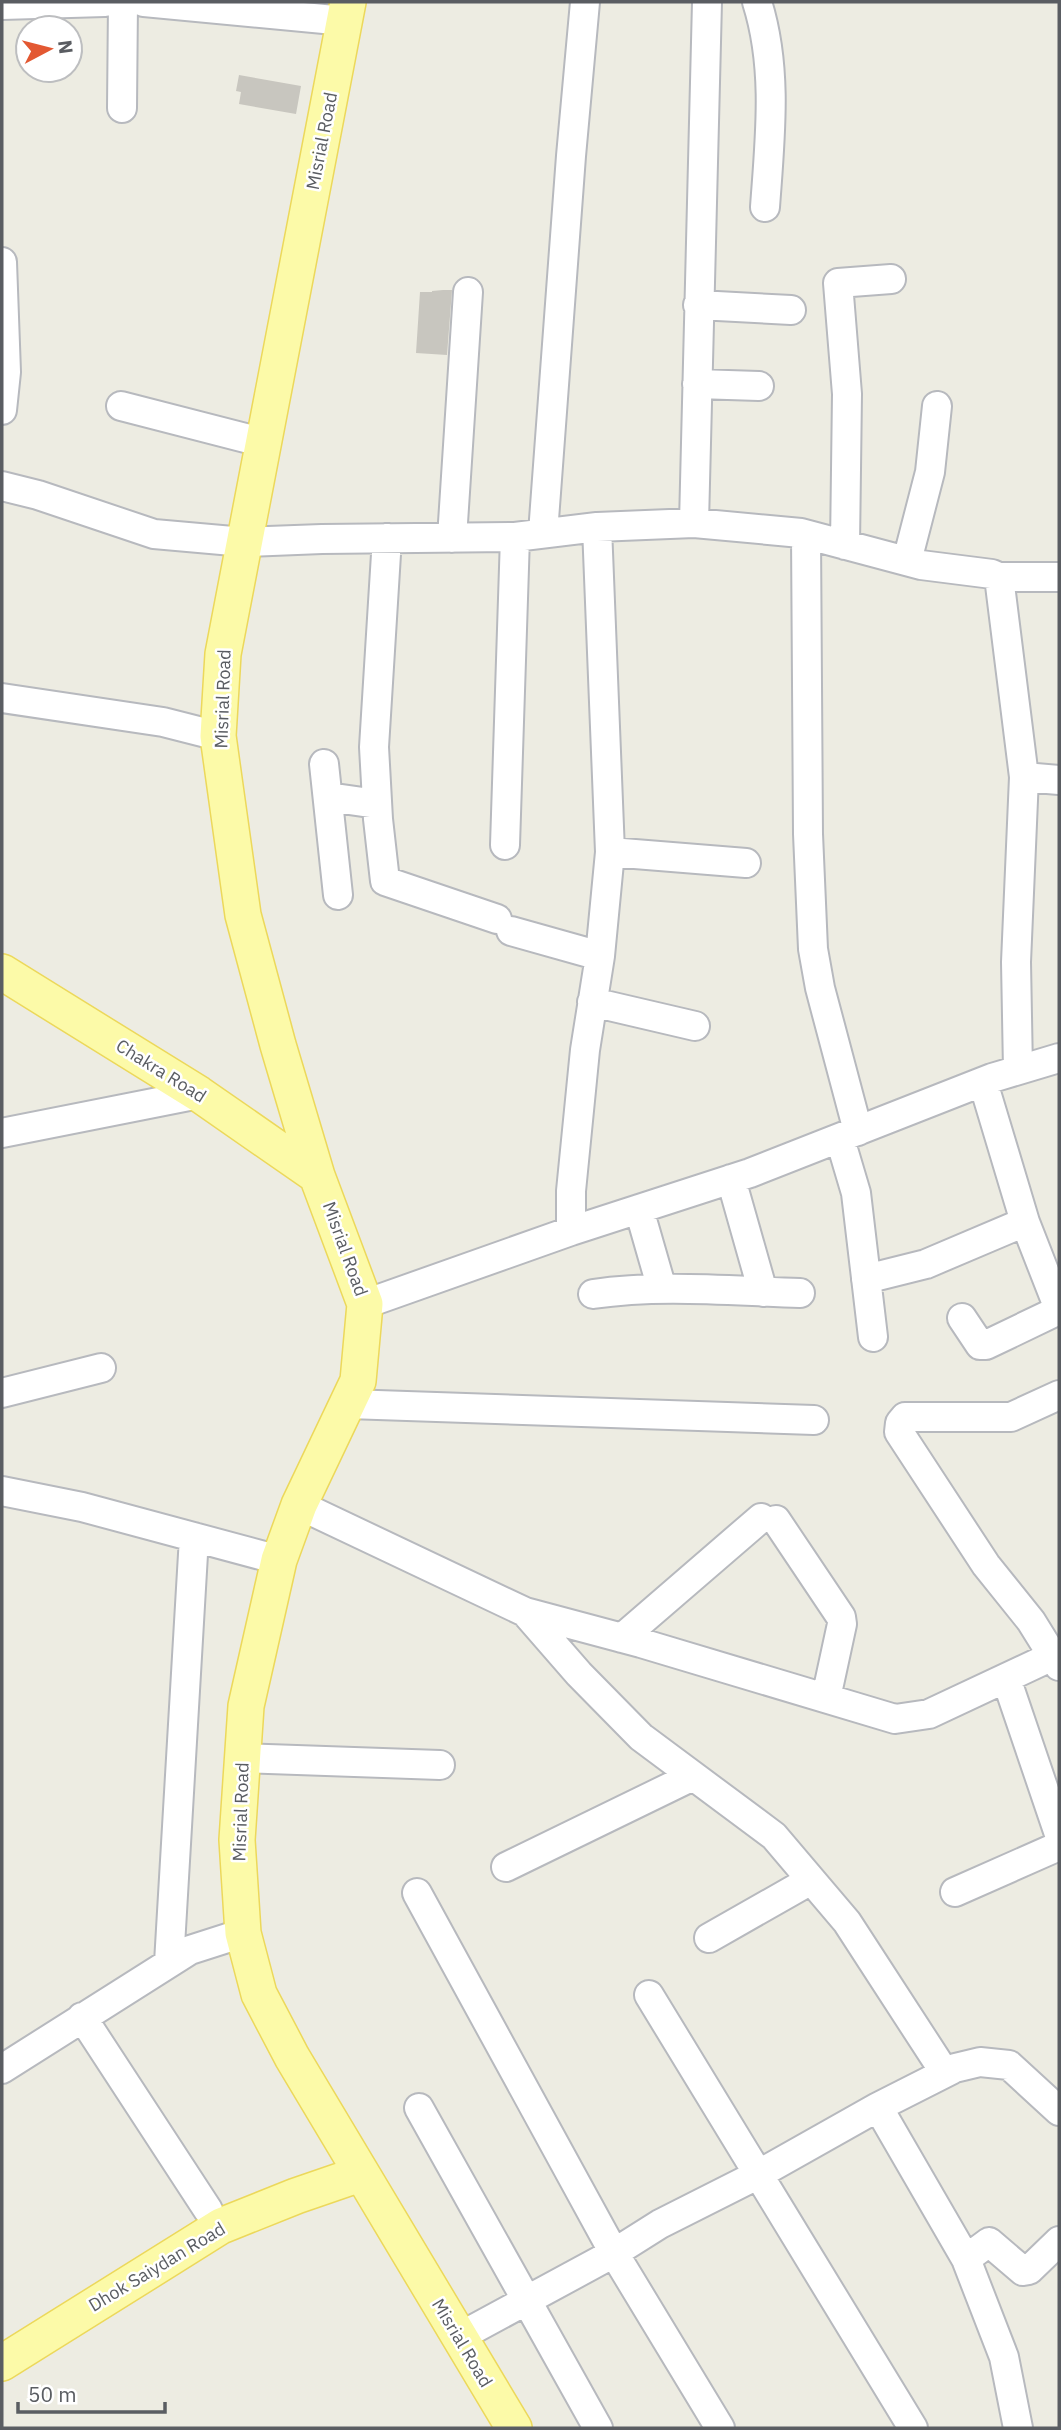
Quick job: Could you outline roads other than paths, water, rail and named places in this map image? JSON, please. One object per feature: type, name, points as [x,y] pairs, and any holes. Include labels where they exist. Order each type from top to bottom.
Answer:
[{"type":"main road","name":"Misrial Road","points":[[347,11],[223,654],[218,736],[243,915],[317,1176],[365,1304],[358,1381],[299,1505],[279,1560],[246,1706],[237,1840],[243,1933],[259,1994],[292,2057],[514,2428]]},
{"type":"main road","name":"Chakra Road","points":[[2,972],[199,1094],[317,1176]]},
{"type":"main road","name":"Dhok Saiydan Road","points":[[2,2363],[221,2226],[360,2174]]},
{"type":"street","points":[[2,5],[105,2]]},
{"type":"street","points":[[122,108],[123,2]]},
{"type":"street","points":[[144,2],[347,11]]},
{"type":"street","points":[[543,533],[585,2]]},
{"type":"street","points":[[694,523],[707,2]]},
{"type":"street","points":[[757,2],[766,31],[769,54],[771,123],[765,206]]},
{"type":"street","points":[[2,262],[6,372],[2,410]]},
{"type":"street","points":[[845,545],[847,394],[838,284],[891,279]]},
{"type":"street","points":[[452,538],[468,292]]},
{"type":"street","points":[[698,305],[791,310]]},
{"type":"street","points":[[697,384],[759,386]]},
{"type":"street","points":[[121,406],[265,443]]},
{"type":"street","points":[[907,561],[930,472],[937,406]]},
{"type":"street","points":[[2,486],[38,495],[154,534],[244,542],[515,537],[597,527],[694,523],[806,535],[907,561],[999,577],[1059,577]]},
{"type":"street","points":[[571,1231],[571,1191],[610,852],[597,527]]},
{"type":"street","points":[[806,535],[808,834],[813,949],[849,1135],[873,1337]]},
{"type":"street","points":[[505,845],[515,537]]},
{"type":"street","points":[[387,538],[374,747],[385,881],[504,925],[600,956]]},
{"type":"street","points":[[999,577],[1024,777],[1016,962],[1018,1070]]},
{"type":"street","points":[[2,698],[163,722],[218,736]]},
{"type":"street","points":[[324,764],[338,895]]},
{"type":"street","points":[[1024,777],[1059,780]]},
{"type":"street","points":[[328,797],[377,804]]},
{"type":"street","points":[[610,852],[746,863]]},
{"type":"street","points":[[592,1002],[695,1026]]},
{"type":"street","points":[[365,1304],[571,1231],[731,1179],[983,1082],[1059,1058]]},
{"type":"street","points":[[962,1318],[980,1345],[986,1345],[1059,1309],[1025,1222],[983,1082]]},
{"type":"street","points":[[2,1133],[199,1094]]},
{"type":"street","points":[[731,1179],[763,1292]]},
{"type":"street","points":[[639,1209],[662,1289]]},
{"type":"street","points":[[866,1279],[926,1264],[1025,1222]]},
{"type":"street","points":[[593,1294],[626,1289],[800,1293]]},
{"type":"street","points":[[2,1393],[101,1368]]},
{"type":"street","points":[[299,1505],[524,1612],[895,1718],[904,1718],[929,1714],[1006,1678],[1057,1658],[986,1565],[899,1432],[900,1423],[905,1417],[1011,1417],[1059,1395]]},
{"type":"street","points":[[348,1404],[814,1420]]},
{"type":"street","points":[[2,1490],[82,1507],[279,1560]]},
{"type":"street","points":[[622,1638],[769,1519],[837,1607],[841,1617],[842,1624],[826,1698]]},
{"type":"street","points":[[169,1963],[194,1537]]},
{"type":"street","points":[[524,1612],[579,1674],[641,1737],[774,1836],[847,1922],[945,2073]]},
{"type":"street","points":[[1006,1678],[1059,1834]]},
{"type":"street","points":[[243,1758],[440,1765]]},
{"type":"street","points":[[506,1867],[693,1776]]},
{"type":"street","points":[[955,1892],[1059,1846]]},
{"type":"street","points":[[709,1938],[811,1880]]},
{"type":"street","points":[[417,1894],[614,2253],[720,2428]]},
{"type":"street","points":[[2,2069],[190,1950],[243,1933]]},
{"type":"street","points":[[649,1995],[913,2428]]},
{"type":"street","points":[[82,2017],[208,2210]]},
{"type":"street","points":[[459,2337],[614,2253],[660,2224],[759,2174],[878,2106],[945,2073],[980,2062],[1009,2065],[1059,2112]]},
{"type":"street","points":[[878,2106],[966,2259],[1004,2357],[1018,2428]]},
{"type":"street","points":[[419,2108],[598,2428]]},
{"type":"street","points":[[966,2259],[989,2242],[1023,2271],[1029,2270],[1059,2241]]}]
